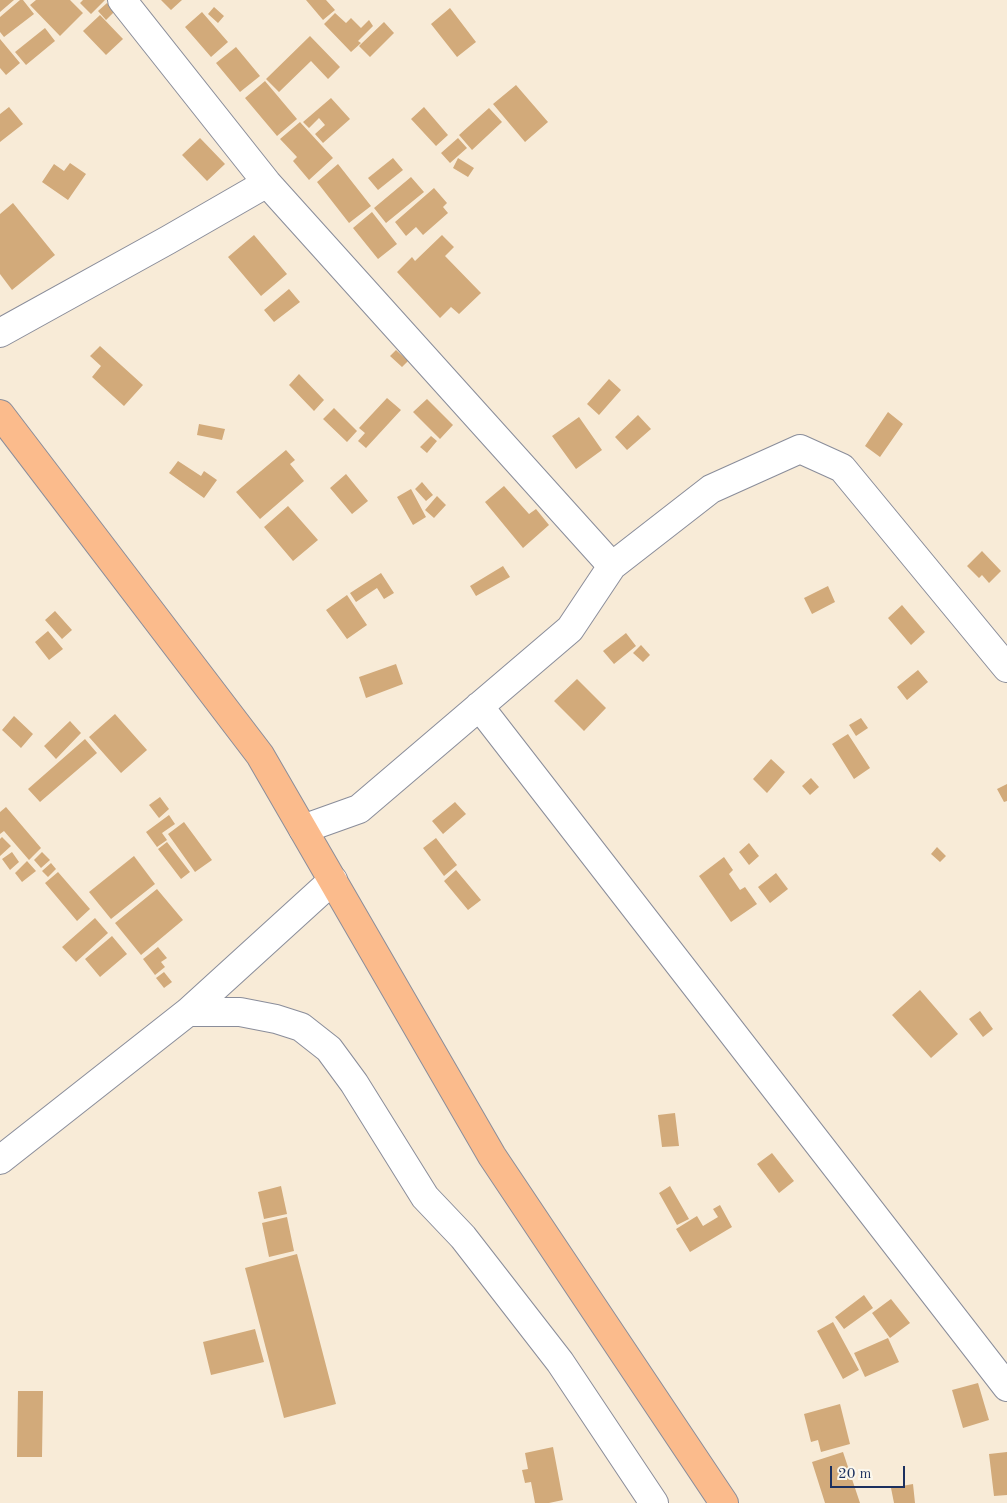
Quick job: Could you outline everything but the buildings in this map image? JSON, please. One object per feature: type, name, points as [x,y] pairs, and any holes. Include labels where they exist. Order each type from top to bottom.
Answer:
[{"type":"highway","points":[[0,414],[260,755],[492,1156],[724,1503]]},
{"type":"street","points":[[122,0],[267,183],[612,566]]},
{"type":"street","points":[[0,333],[267,183]]},
{"type":"street","points":[[303,829],[359,808],[570,629],[612,566],[711,489],[800,448],[842,468],[1007,668]]},
{"type":"street","points":[[479,706],[1007,1387]]},
{"type":"street","points":[[0,1160],[188,1012],[333,880]]},
{"type":"street","points":[[188,1012],[240,1012],[276,1018],[301,1027],[329,1049],[354,1083],[425,1197],[463,1237],[560,1362],[654,1503]]}]
